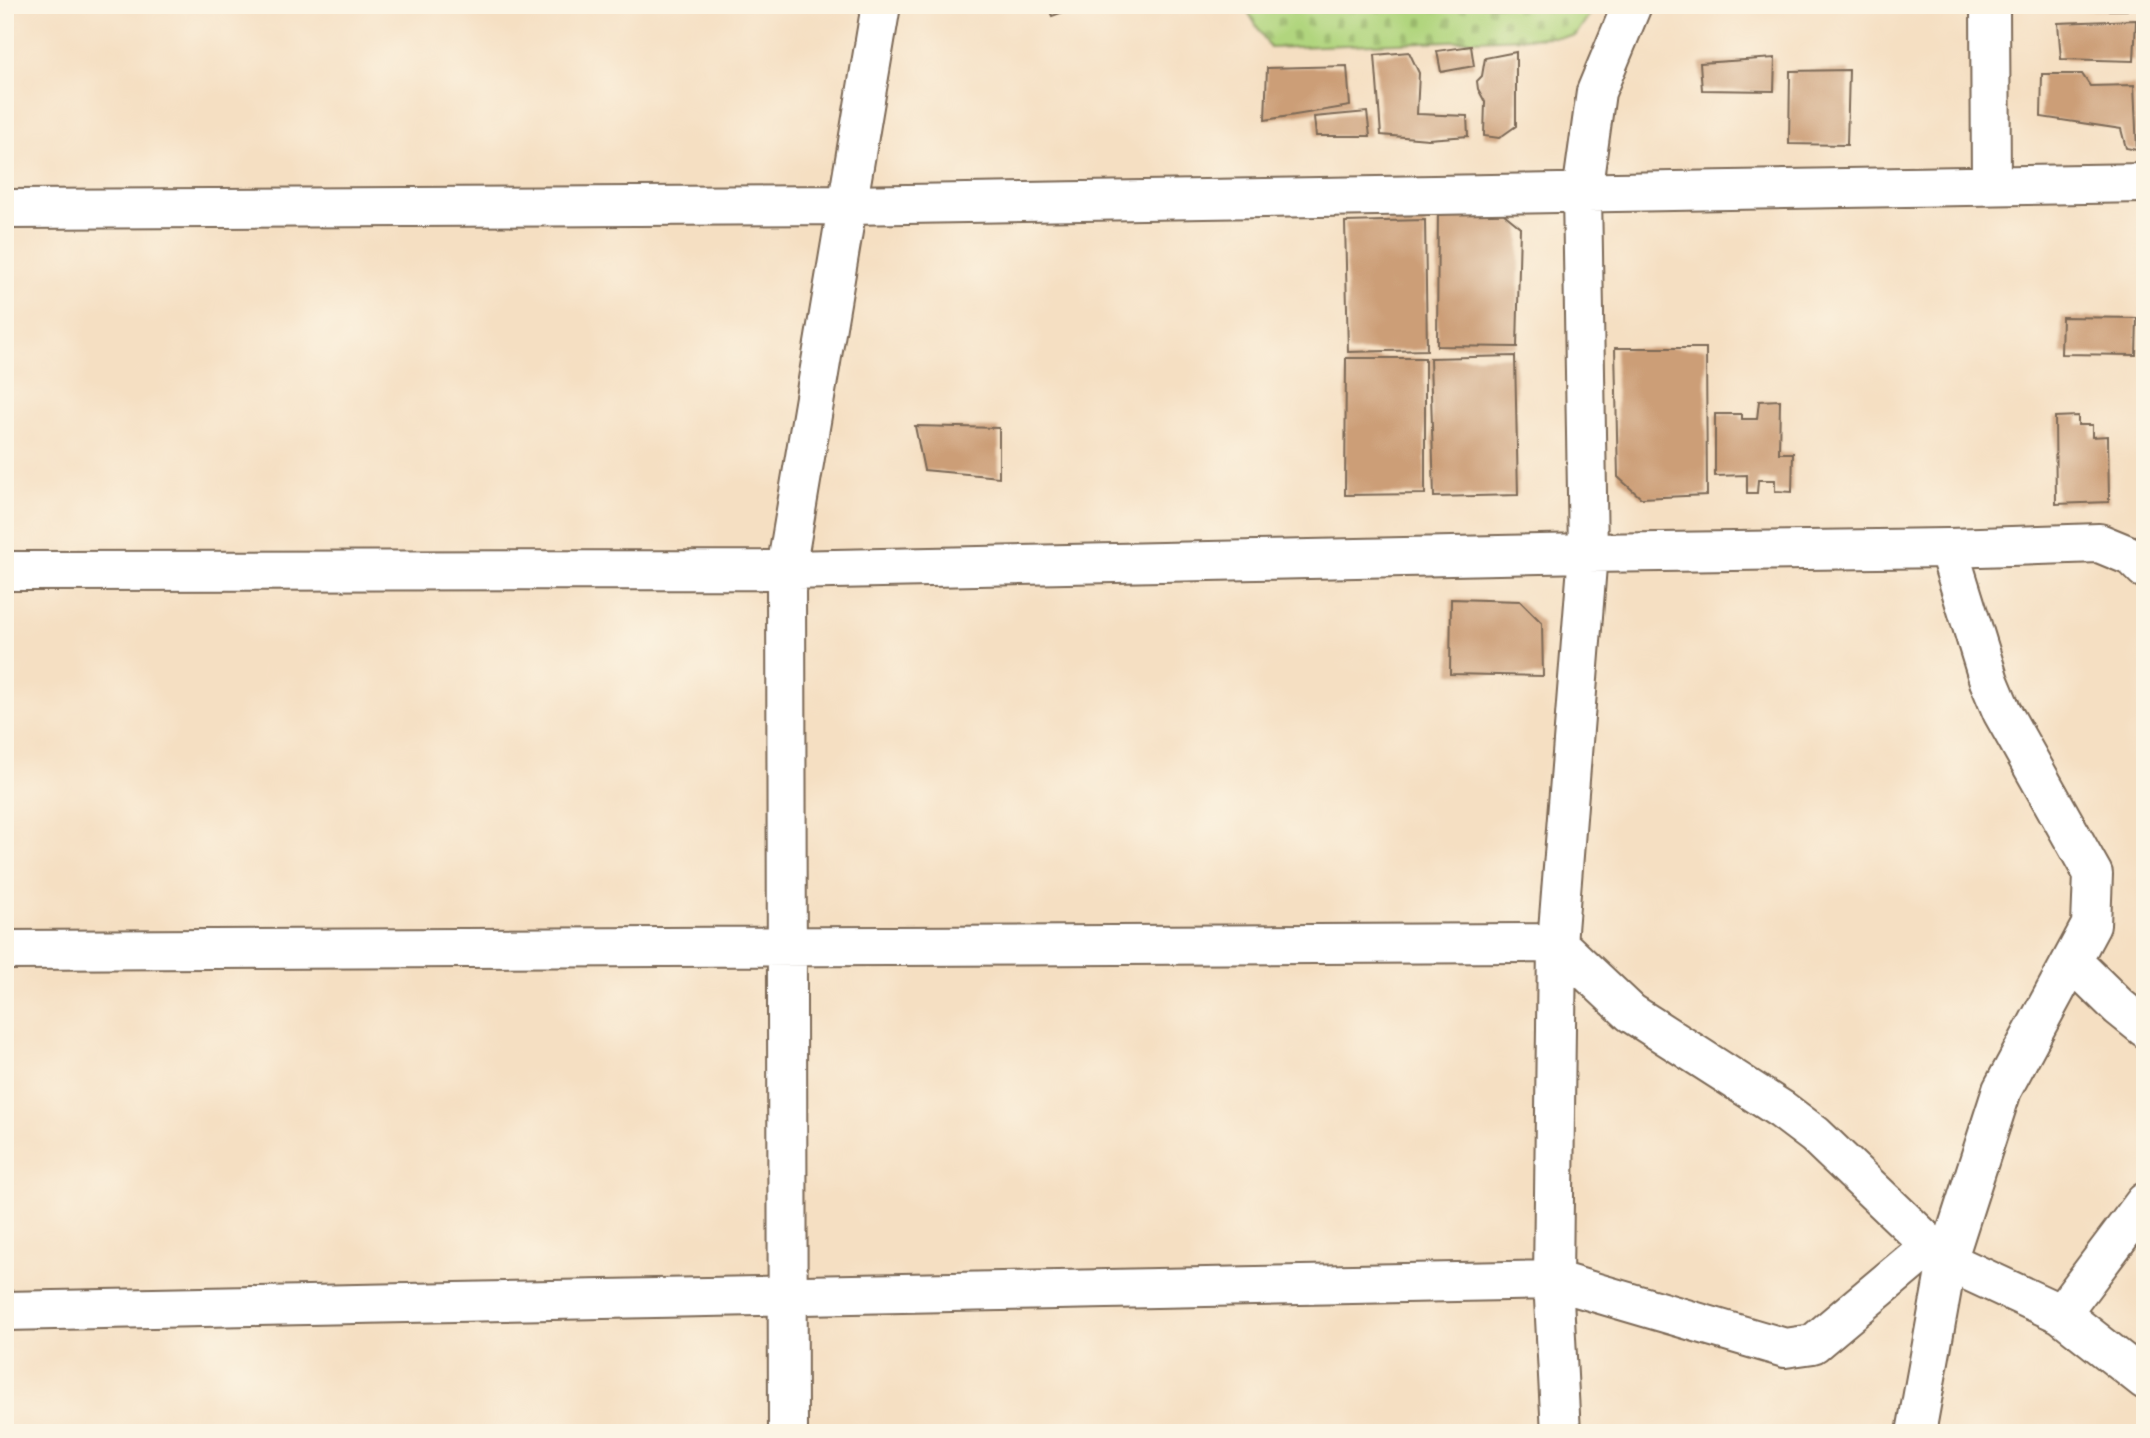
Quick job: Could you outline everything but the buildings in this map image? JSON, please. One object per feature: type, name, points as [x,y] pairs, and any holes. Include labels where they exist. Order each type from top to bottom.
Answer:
[{"type":"street","points":[[788,1433],[786,570],[881,5]]},
{"type":"street","points":[[1561,1433],[1553,1280],[1557,943],[1588,553],[1582,192],[1596,92],[1632,5]]},
{"type":"street","points":[[1990,5],[1991,185]]},
{"type":"street","points":[[5,209],[848,205],[2145,183]]},
{"type":"street","points":[[5,571],[786,570],[2099,543],[2133,557],[2145,569]]},
{"type":"street","points":[[1916,1433],[1939,1253],[2002,1090],[2091,925],[2093,874],[2002,712],[1989,681],[1948,548]]},
{"type":"street","points":[[5,950],[1557,943],[1631,1013],[1782,1110],[1815,1135],[1939,1253],[2061,1314],[2145,1380]]},
{"type":"street","points":[[2073,961],[2136,1007]]},
{"type":"street","points":[[2061,1314],[2145,1202]]},
{"type":"street","points":[[5,1311],[1553,1280],[1785,1348],[1812,1344],[1939,1253]]},
{"type":"green space","points":[[1244,5],[1596,5],[1575,36],[1270,48]]}]
